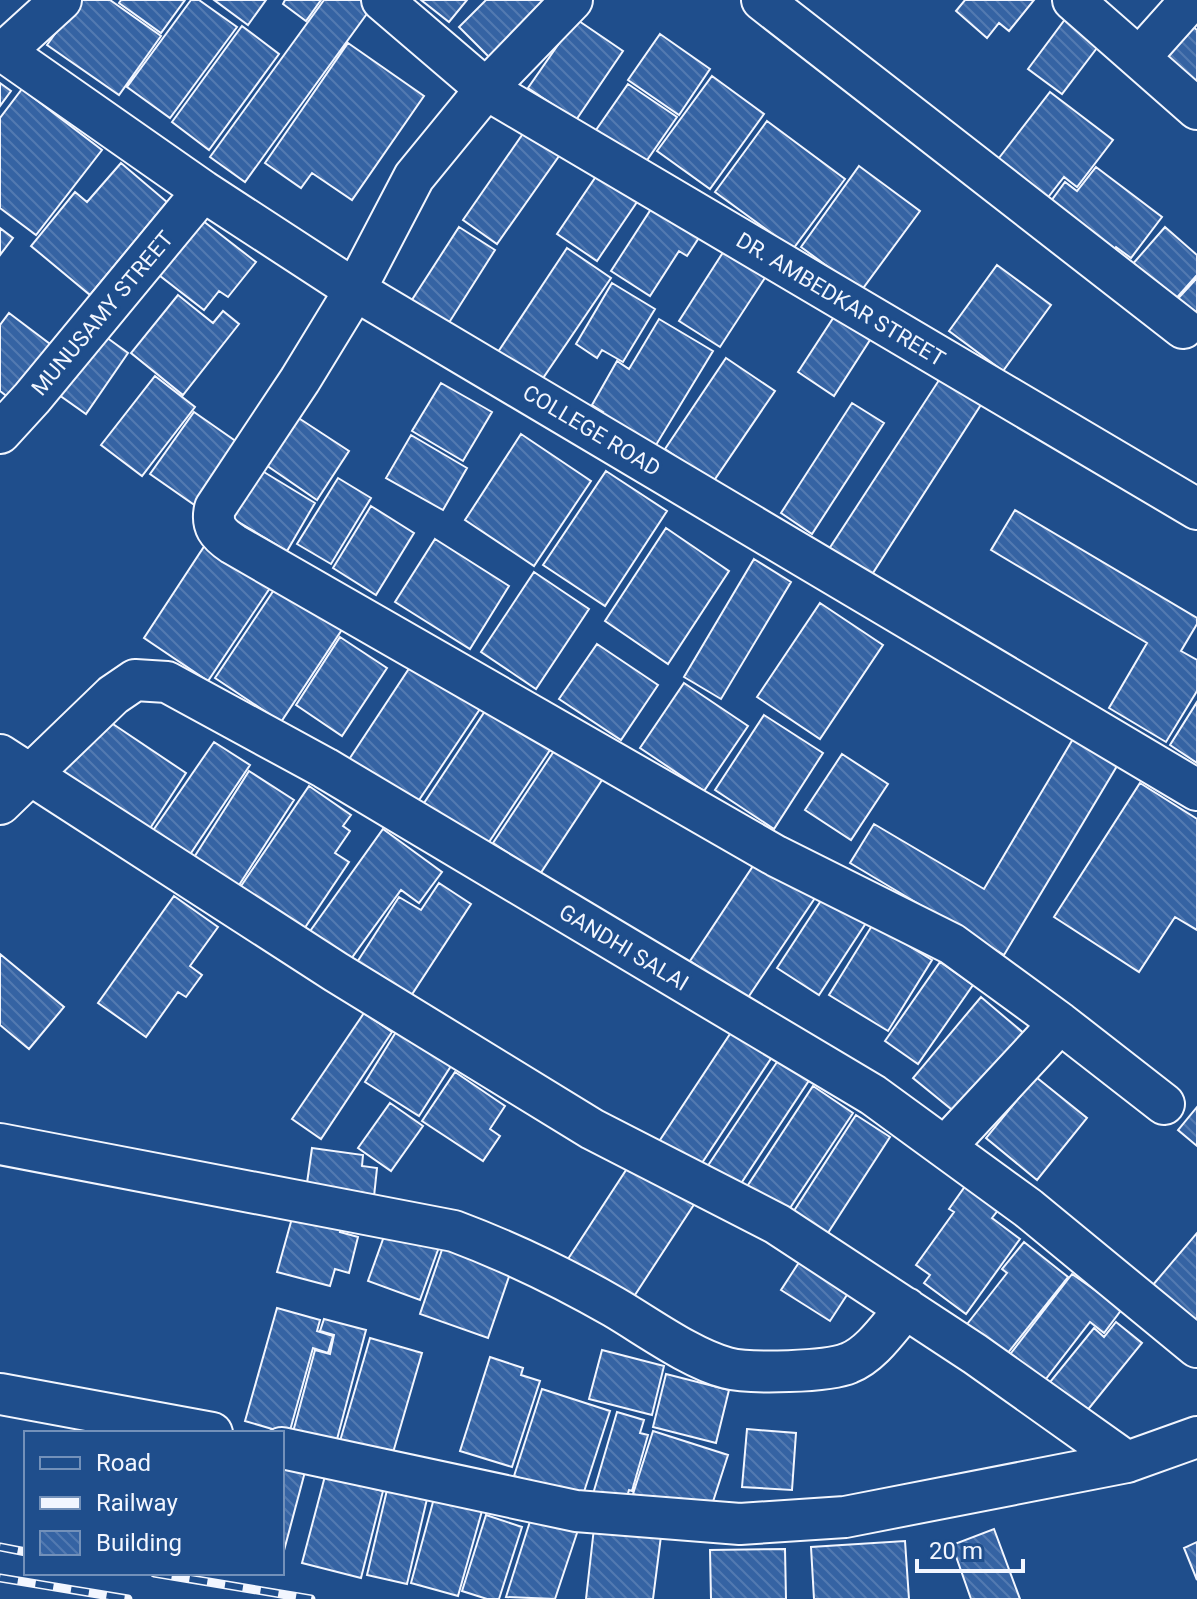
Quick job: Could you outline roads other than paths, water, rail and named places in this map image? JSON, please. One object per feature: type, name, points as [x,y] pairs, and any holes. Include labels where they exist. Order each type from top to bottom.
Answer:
[{"type":"street","points":[[2,50],[61,0]]},
{"type":"street","name":"DR. AMBEDKAR STREET","points":[[382,0],[486,89],[1197,509]]},
{"type":"street","points":[[572,0],[486,89],[414,177],[355,290],[215,508],[213,518],[219,534],[776,856],[952,944],[1164,1104]]},
{"type":"street","points":[[762,0],[1183,328]]},
{"type":"street","points":[[1073,0],[1197,109]]},
{"type":"street","points":[[1140,57],[1191,0]]},
{"type":"street","name":"COLLEGE ROAD","points":[[2,50],[203,191],[355,290],[1197,790]]},
{"type":"street","name":"MUNUSAMY STREET","points":[[0,433],[203,191]]},
{"type":"street","name":"GANDHI SALAI","points":[[0,804],[15,764],[135,680],[167,682],[325,768],[873,1095],[1028,1208],[1197,1347]]},
{"type":"street","points":[[15,764],[336,972],[592,1129],[777,1224],[975,1354],[1127,1462]]},
{"type":"street","points":[[945,1147],[1060,1023]]},
{"type":"street","points":[[0,1144],[454,1231],[503,1249],[569,1281],[702,1358],[728,1368],[831,1368],[852,1363],[906,1308]]},
{"type":"street","points":[[0,1394],[201,1431]]},
{"type":"street","points":[[284,1448],[576,1511],[740,1524],[845,1517],[1127,1462],[1197,1437]]},
{"type":"railway","points":[[0,1547],[24,1552]]},
{"type":"railway","points":[[166,1575],[311,1599]]},
{"type":"railway","points":[[0,1578],[128,1599]]}]
